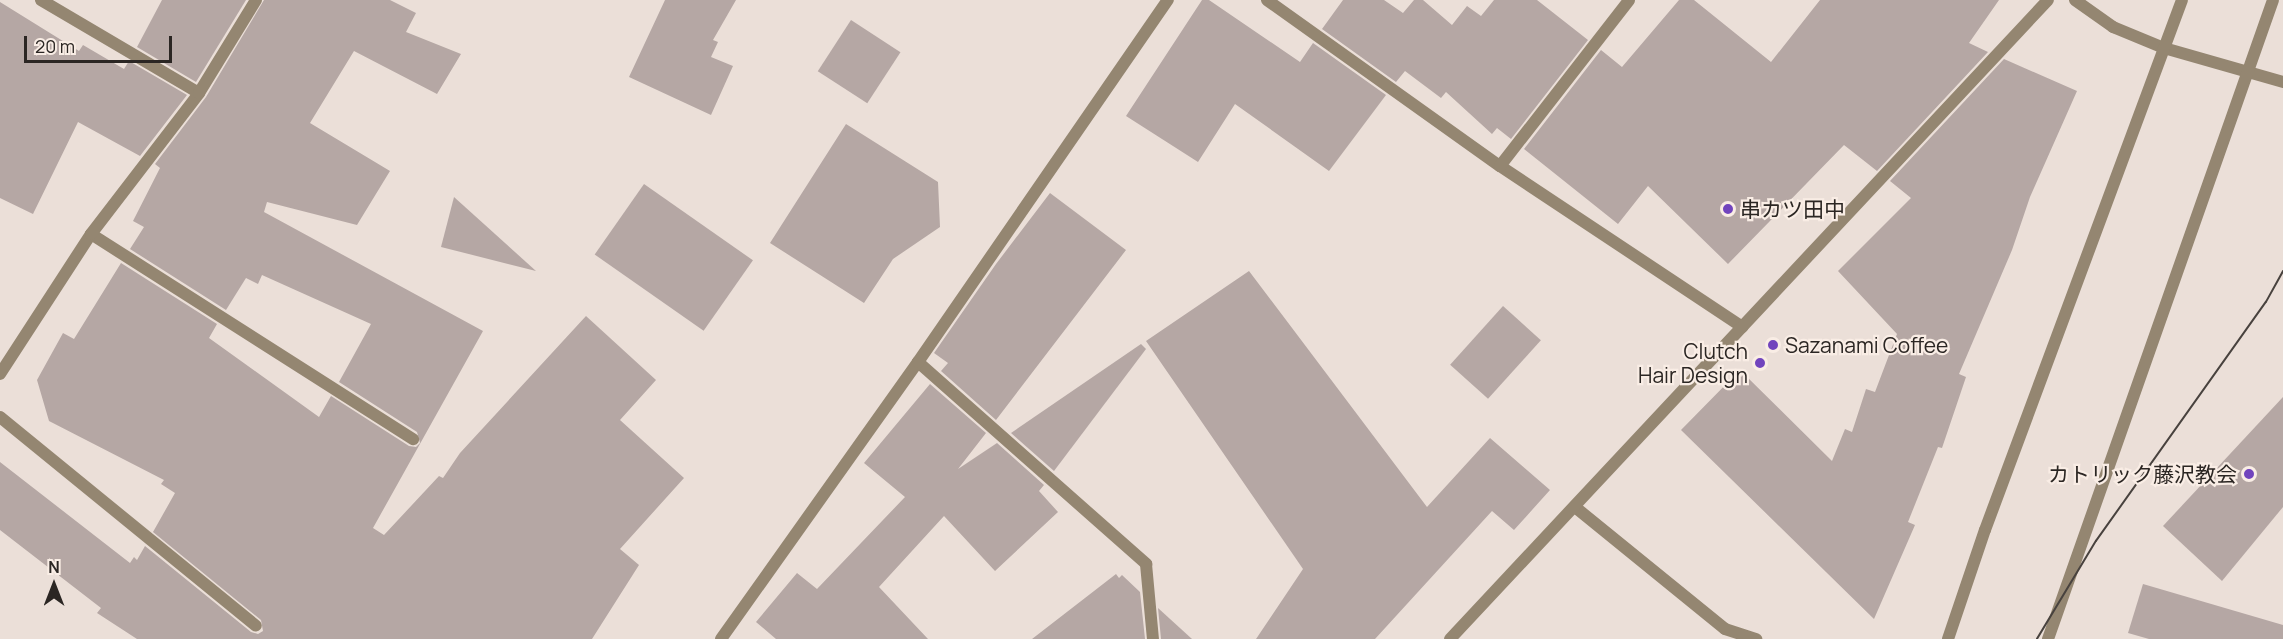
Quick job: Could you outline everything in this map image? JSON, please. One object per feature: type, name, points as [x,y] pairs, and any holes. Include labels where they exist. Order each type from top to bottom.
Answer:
[{"type":"street","points":[[41,0],[199,93]]},
{"type":"street","points":[[0,374],[91,234],[199,93],[256,0]]},
{"type":"street","points":[[721,639],[918,362],[1167,0]]},
{"type":"street","points":[[1267,0],[1500,166],[1742,327]]},
{"type":"street","points":[[1500,166],[1629,0]]},
{"type":"street","points":[[1450,639],[2048,0]]},
{"type":"street","points":[[2075,0],[2113,27],[2164,48],[2283,82]]},
{"type":"street","points":[[1948,639],[1985,530],[2182,0]]},
{"type":"street","points":[[2048,639],[2273,0]]},
{"type":"street","points":[[91,234],[413,439]]},
{"type":"street","points":[[918,362],[1146,564],[1153,639]]},
{"type":"street","points":[[0,417],[256,626]]},
{"type":"street","points":[[1575,507],[1725,629],[1756,639]]},
{"type":"building","points":[[162,0],[246,0],[196,82],[137,47]]},
{"type":"building","points":[[264,0],[390,0],[416,13],[406,32],[461,54],[437,94],[354,51],[310,123],[390,171],[357,225],[267,202],[264,212],[483,331],[373,528],[384,535],[439,476],[443,478],[460,453],[586,316],[656,380],[620,420],[684,478],[620,549],[639,565],[592,639],[137,639],[97,613],[101,608],[0,530],[0,462],[130,563],[134,557],[137,560],[145,546],[251,632],[258,634],[263,631],[261,620],[153,532],[175,493],[161,484],[164,480],[49,421],[37,380],[63,333],[74,339],[121,263],[217,324],[209,338],[319,417],[331,396],[409,446],[416,447],[420,443],[417,432],[339,382],[371,324],[262,275],[258,284],[246,278],[226,310],[130,249],[144,227],[133,221],[160,168],[155,164],[206,97]]},
{"type":"building","points":[[665,0],[736,0],[713,40],[718,42],[711,57],[733,66],[711,115],[629,77]]},
{"type":"building","points":[[1202,0],[1209,0],[1300,62],[1313,43],[1386,95],[1329,171],[1235,104],[1198,162],[1126,116]]},
{"type":"building","points":[[1343,0],[1384,0],[1403,13],[1414,0],[1423,0],[1452,25],[1467,6],[1481,16],[1494,0],[1537,0],[1588,40],[1511,139],[1497,128],[1492,134],[1446,92],[1441,98],[1405,71],[1396,82],[1322,29]]},
{"type":"building","points":[[1679,0],[1694,0],[1771,62],[1820,0],[1999,0],[1969,43],[1988,52],[1877,171],[1844,145],[1728,264],[1648,186],[1618,224],[1524,149],[1601,50],[1622,67]]},
{"type":"building","points":[[0,2],[79,51],[83,45],[124,69],[129,61],[187,95],[140,156],[78,122],[33,214],[0,198]]},
{"type":"building","points":[[851,20],[900,52],[867,103],[818,71]]},
{"type":"building","points":[[2004,59],[2077,91],[2030,197],[2012,250],[1959,374],[1966,377],[1942,448],[1938,447],[1908,522],[1915,525],[1874,619],[1681,430],[1737,373],[1741,377],[1744,374],[1832,461],[1845,429],[1852,432],[1866,389],[1875,392],[1897,334],[1838,271],[1911,198],[1890,181]]},
{"type":"building","points":[[846,124],[938,182],[940,227],[893,259],[864,303],[770,243]]},
{"type":"building","points":[[644,184],[753,260],[704,331],[595,254]]},
{"type":"building","points":[[1050,193],[1126,250],[996,420],[941,371],[948,363],[934,353],[996,264]]},
{"type":"building","points":[[454,197],[536,271],[441,247]]},
{"type":"building","points":[[1249,271],[1427,507],[1490,438],[1550,490],[1514,530],[1492,511],[1375,639],[1256,639],[1303,569],[1146,341]]},
{"type":"building","points":[[1503,306],[1541,340],[1488,399],[1450,365]]},
{"type":"building","points":[[1141,344],[1146,349],[1054,471],[1011,433]]},
{"type":"building","points":[[930,384],[986,433],[958,469],[997,443],[1044,485],[1039,491],[1058,512],[995,571],[944,516],[879,587],[928,639],[776,639],[756,622],[797,573],[817,589],[905,497],[864,463]]},
{"type":"building","points":[[2283,397],[2283,507],[2222,581],[2163,526]]},
{"type":"building","points":[[1116,574],[1119,578],[1122,575],[1140,592],[1145,639],[1032,639]]},
{"type":"building","points":[[2143,584],[2283,625],[2283,639],[2149,639],[2128,633]]},
{"type":"building","points":[[1158,608],[1192,639],[1161,639]]},
{"type":"tram line","points":[[2037,639],[2096,541],[2266,302],[2283,271]]},
{"type":"place","name":"串カツ田中","points":[[1728,209]]},
{"type":"place","name":"Sazanami Coffee","points":[[1773,345]]},
{"type":"place","name":"Clutch Hair Design","points":[[1760,363]]},
{"type":"place","name":"カトリック藤沢教会","points":[[2249,474]]}]
